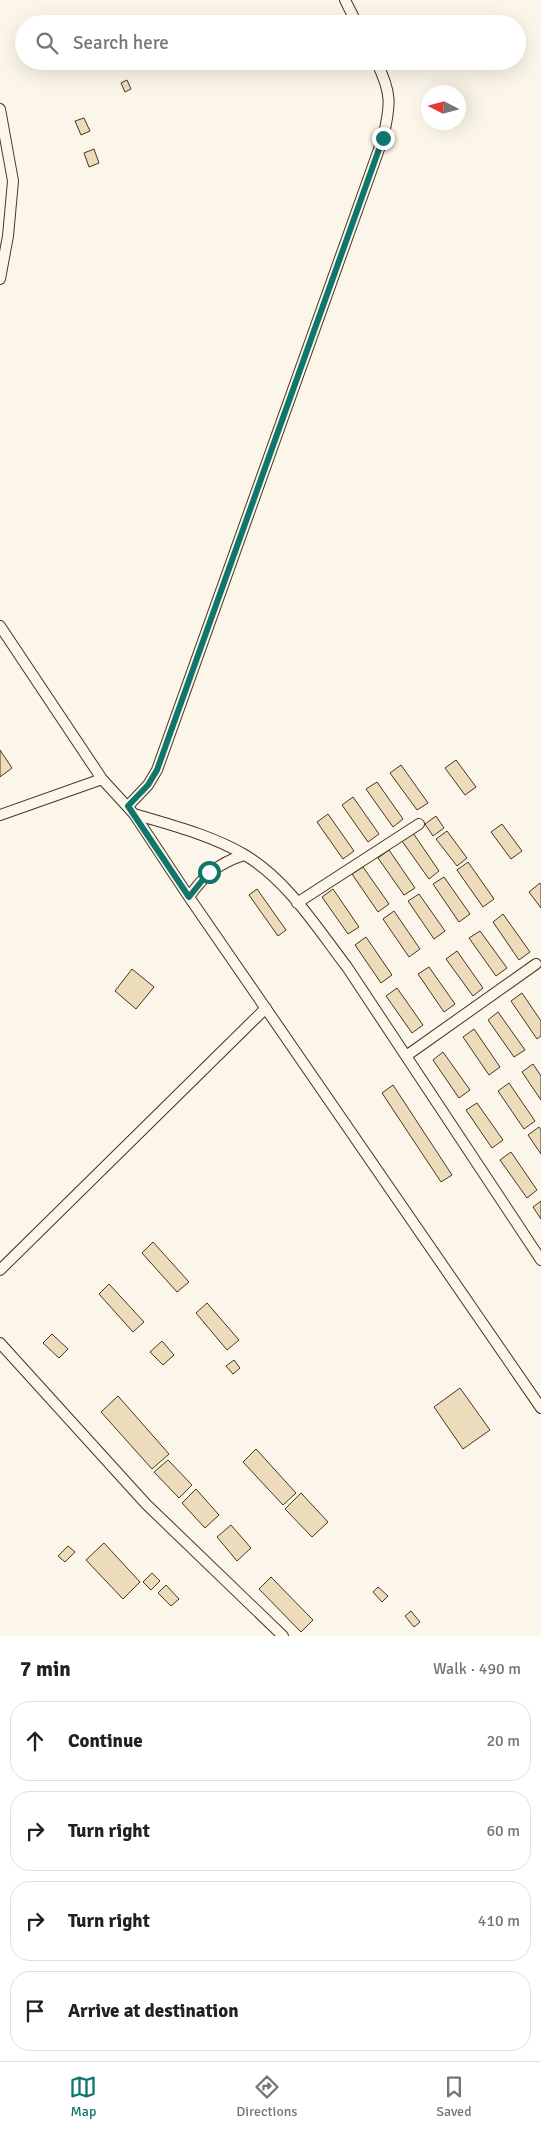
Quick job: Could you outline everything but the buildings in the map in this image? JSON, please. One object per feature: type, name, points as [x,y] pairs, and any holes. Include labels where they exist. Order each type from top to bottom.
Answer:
[{"type":"street","points":[[345,0],[352,15]]},
{"type":"street","points":[[131,810],[157,770],[383,138],[390,96],[381,70]]},
{"type":"street","points":[[0,110],[13,181],[8,236],[0,279]]},
{"type":"street","points":[[0,626],[102,779],[131,810],[541,1408]]},
{"type":"street","points":[[0,815],[102,779]]},
{"type":"street","points":[[131,810],[210,838],[244,854],[262,867],[297,903],[347,967],[541,1260]]},
{"type":"street","points":[[297,903],[419,824]]},
{"type":"street","points":[[189,897],[209,872],[219,864],[244,854]]},
{"type":"street","points":[[406,1056],[536,964]]},
{"type":"street","points":[[0,1270],[266,1008]]},
{"type":"street","points":[[0,1343],[146,1504],[282,1636]]},
{"type":"route","points":[[209,872],[189,897],[128,806],[148,785],[157,770],[230,561],[383,138]]}]
